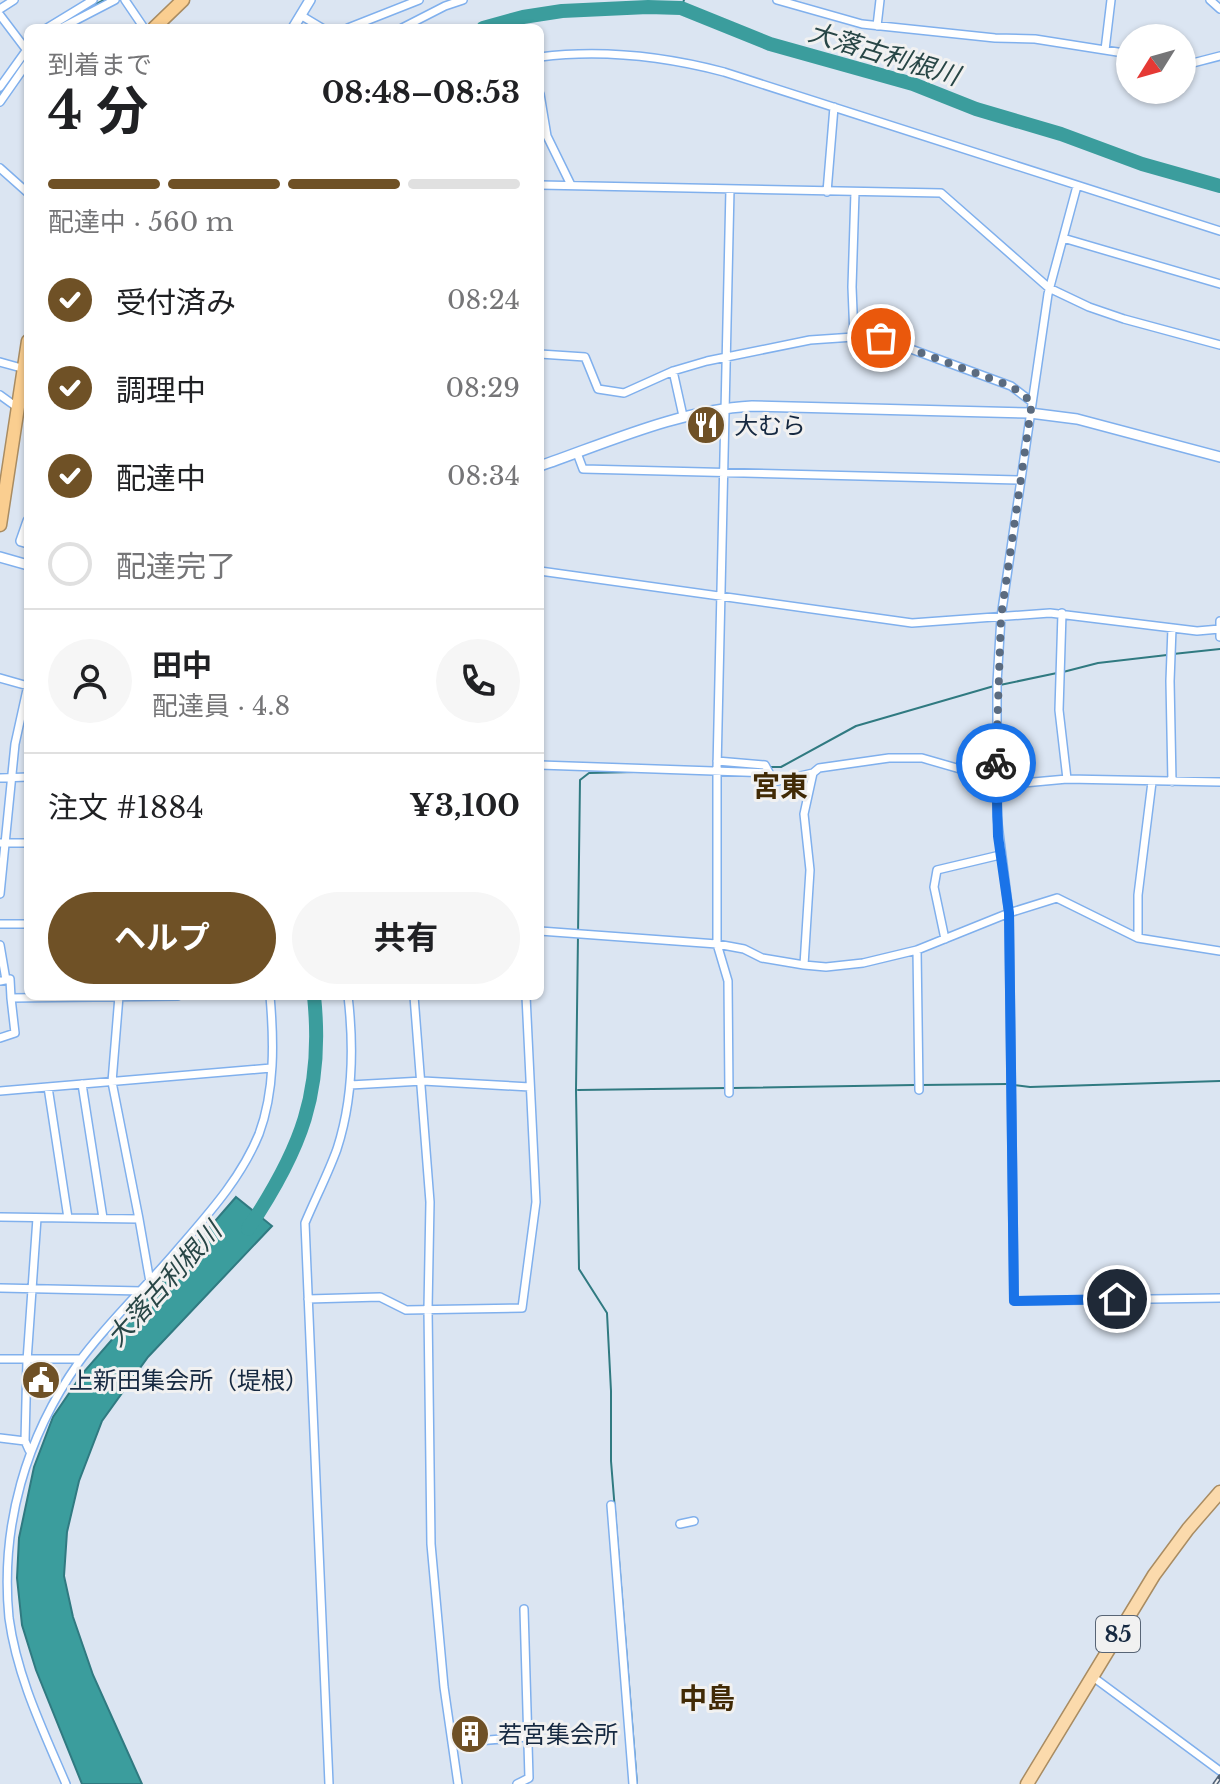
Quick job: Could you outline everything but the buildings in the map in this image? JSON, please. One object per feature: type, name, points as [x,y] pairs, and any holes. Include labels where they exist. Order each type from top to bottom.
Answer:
[{"type":"highway","points":[[158,24],[183,0]]},
{"type":"highway","points":[[0,525],[24,380]]},
{"type":"main road","name":"85","points":[[1027,1784],[1154,1575],[1220,1492]]},
{"type":"street","points":[[0,9],[14,0]]},
{"type":"street","points":[[53,24],[93,0]]},
{"type":"street","points":[[69,24],[115,0]]},
{"type":"street","points":[[125,0],[141,24]]},
{"type":"street","points":[[296,24],[310,0]]},
{"type":"street","points":[[358,24],[419,0]]},
{"type":"street","points":[[409,24],[444,3],[463,0]]},
{"type":"street","points":[[777,0],[842,20],[877,26],[1035,39],[1116,52]]},
{"type":"street","points":[[877,26],[880,0]]},
{"type":"street","points":[[1105,50],[1111,0]]},
{"type":"street","points":[[1210,0],[1219,6]]},
{"type":"street","points":[[0,15],[24,46]]},
{"type":"street","points":[[302,16],[315,24]]},
{"type":"street","points":[[544,57],[628,53],[683,61],[1220,231]]},
{"type":"street","points":[[0,87],[24,54]]},
{"type":"street","points":[[1196,62],[1220,56]]},
{"type":"street","points":[[0,102],[24,68]]},
{"type":"street","points":[[827,192],[834,107]]},
{"type":"street","points":[[544,118],[547,136],[571,185]]},
{"type":"street","points":[[0,168],[24,189]]},
{"type":"street","points":[[544,185],[941,193],[1049,288],[1124,319],[1220,345]]},
{"type":"street","points":[[1077,186],[1049,288],[1001,617],[997,686],[995,781],[1000,855],[1009,913],[1014,1301],[1220,1298]]},
{"type":"street","points":[[729,1093],[728,981],[717,944],[717,765],[730,189]]},
{"type":"street","points":[[854,337],[855,192]]},
{"type":"street","points":[[1063,238],[1220,284]]},
{"type":"street","points":[[544,354],[585,357],[598,389],[617,393],[629,392],[673,371],[810,340],[881,338],[1011,386],[1031,408]]},
{"type":"street","points":[[0,362],[24,369]]},
{"type":"street","points":[[673,371],[683,416]]},
{"type":"street","points":[[0,395],[18,408]]},
{"type":"street","points":[[544,465],[683,416],[752,406],[1031,408],[1220,457]]},
{"type":"street","points":[[577,453],[583,469],[1021,480]]},
{"type":"street","points":[[0,557],[24,564]]},
{"type":"street","points":[[544,572],[912,623],[1062,613],[1172,628],[1220,629]]},
{"type":"street","points":[[1062,613],[1059,710],[1067,779]]},
{"type":"street","points":[[1172,628],[1172,782]]},
{"type":"street","points":[[0,678],[24,685]]},
{"type":"street","points":[[0,894],[3,843],[24,702]]},
{"type":"street","points":[[544,765],[765,765],[774,782],[813,773],[819,768],[889,758],[922,758],[1012,784],[1067,779],[1220,782]]},
{"type":"street","points":[[804,965],[810,870],[804,814],[813,773]]},
{"type":"street","points":[[0,778],[24,777]]},
{"type":"street","points":[[1138,938],[1138,895],[1152,782]]},
{"type":"street","points":[[3,843],[24,843]]},
{"type":"street","points":[[945,939],[934,887],[937,870],[1000,855]]},
{"type":"street","points":[[544,931],[717,944],[744,949],[762,958],[826,967],[887,959],[1057,898],[1138,938],[1220,951]]},
{"type":"street","points":[[0,924],[24,924]]},
{"type":"street","points":[[0,945],[3,981],[10,979],[15,1033],[0,1038]]},
{"type":"street","points":[[917,950],[919,1090]]},
{"type":"street","points":[[11,998],[24,998]]},
{"type":"street","points":[[119,1000],[112,1082],[150,1282]]},
{"type":"street","points":[[66,1784],[29,1699],[4,1618],[4,1534],[29,1450],[81,1359],[227,1193],[250,1154],[260,1130],[271,1068],[270,1000]]},
{"type":"street","points":[[329,1784],[305,1223],[336,1151],[344,1123],[350,1085],[352,1030],[348,1000]]},
{"type":"street","points":[[414,1000],[430,1202],[431,1544],[444,1687],[458,1784]]},
{"type":"street","points":[[308,1299],[380,1297],[406,1310],[522,1308],[536,1202],[526,1000]]},
{"type":"street","points":[[0,1091],[271,1068]]},
{"type":"street","points":[[350,1085],[423,1081],[530,1087]]},
{"type":"street","points":[[82,1084],[103,1218]]},
{"type":"street","points":[[48,1087],[68,1218]]},
{"type":"street","points":[[0,1217],[139,1219]]},
{"type":"street","points":[[29,1450],[25,1441],[27,1361],[37,1218]]},
{"type":"street","points":[[0,1288],[142,1291]]},
{"type":"street","points":[[0,1359],[81,1359]]},
{"type":"street","points":[[0,1438],[25,1441]]},
{"type":"street","points":[[611,1505],[633,1784]]},
{"type":"street","points":[[680,1524],[694,1521]]},
{"type":"street","points":[[517,1784],[529,1778],[524,1609]]},
{"type":"street","points":[[1093,1677],[1220,1771]]},
{"type":"street","points":[[452,1743],[527,1737]]},
{"type":"water","points":[[236,1197],[272,1226],[148,1357],[102,1421],[79,1481],[67,1532],[64,1576],[73,1617],[93,1675],[142,1784],[82,1784],[36,1670],[22,1625],[17,1578],[19,1538],[34,1467],[53,1417],[82,1374]]},
{"type":"waterway","points":[[80,12],[104,0]]},
{"type":"waterway","points":[[681,8],[684,0]]},
{"type":"waterway","name":"大落古利根川","points":[[498,24],[562,11],[681,8],[770,44],[913,84],[976,109],[1061,134],[1142,164],[1220,186]]},
{"type":"waterway","points":[[60,24],[64,21]]},
{"type":"waterway","points":[[0,95],[24,61]]},
{"type":"waterway","points":[[1173,654],[1220,649]]},
{"type":"waterway","points":[[1063,672],[1098,663],[1167,655]]},
{"type":"waterway","points":[[1000,685],[1057,673]]},
{"type":"waterway","points":[[768,767],[781,767],[856,726],[994,686]]},
{"type":"waterway","points":[[736,769],[758,768]]},
{"type":"waterway","points":[[634,772],[589,773],[580,780],[576,1090],[579,1269],[607,1313],[611,1461],[637,1784]]},
{"type":"waterway","name":"大落古利根川","points":[[248,1229],[282,1173],[305,1119],[315,1062],[314,1000]]},
{"type":"waterway","points":[[1013,1085],[1220,1081]]},
{"type":"waterway","points":[[921,1085],[1007,1084]]},
{"type":"waterway","points":[[733,1088],[915,1085]]},
{"type":"waterway","points":[[578,1090],[727,1088]]},
{"type":"railway","points":[[1215,1784],[1220,1777]]},
{"type":"way so far","points":[[881,338],[1011,386],[1032,402],[1001,617],[996,763]]},
{"type":"place","name":"大むら","points":[[706,425]]},
{"type":"place","name":"上新田集会所（堤根）","points":[[41,1380]]},
{"type":"place","name":"若宮集会所","points":[[470,1734]]},
{"type":"district","name":"宮東","points":[[780,786]]},
{"type":"district","name":"中島","points":[[707,1698]]},
{"type":"route","points":[[996,763],[998,836],[1009,913],[1014,1301],[1117,1299]]}]
